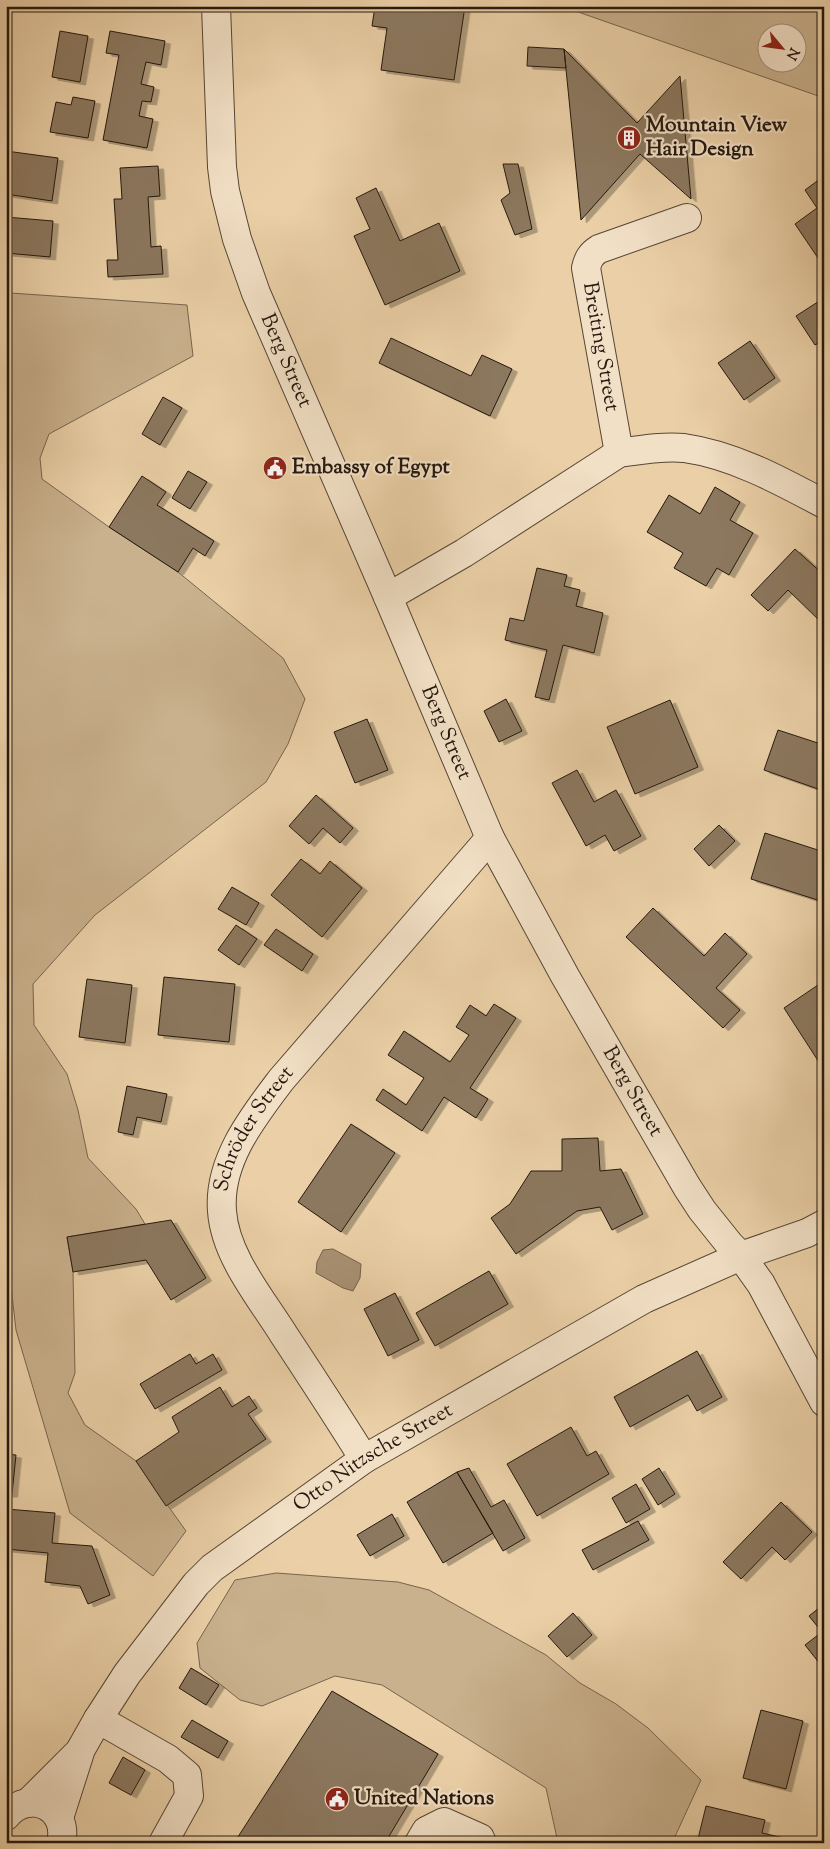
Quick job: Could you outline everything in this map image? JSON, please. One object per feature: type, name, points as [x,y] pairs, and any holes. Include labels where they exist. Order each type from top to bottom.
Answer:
[{"type":"street","name":"Berg Street","points":[[216,6],[222,167],[225,191],[237,239],[256,293],[490,838],[565,976],[687,1187],[719,1232],[741,1256],[761,1284],[824,1402]]},
{"type":"street","name":"Breiting Street","points":[[619,453],[586,268],[587,262],[592,254],[599,249],[687,218]]},
{"type":"street","points":[[388,597],[464,553],[619,453],[647,449],[683,448],[716,455],[786,484],[824,504]]},
{"type":"street","name":"Schröder Street","points":[[364,1459],[234,1256],[222,1211],[225,1179],[232,1155],[252,1118],[281,1080],[490,838]]},
{"type":"street","name":"Otto Nitzsche Street","points":[[60,1830],[81,1749],[98,1719],[127,1674],[196,1584],[212,1568],[364,1459],[644,1299],[741,1256],[808,1232],[824,1224]]},
{"type":"street","points":[[98,1719],[168,1759],[187,1775],[189,1796],[163,1843]]},
{"type":"street","name":"Otto Nitzsche Street","points":[[15,1808],[81,1749]]},
{"type":"street","points":[[15,1808],[37,1803],[45,1805],[60,1830]]},
{"type":"street","points":[[419,1843],[426,1831],[444,1822],[480,1838],[482,1843]]},
{"type":"shaded area","points":[[561,6],[824,6],[824,98]]},
{"type":"shaded area","points":[[10,293],[187,305],[193,356],[49,434],[40,458],[42,479],[109,527],[178,572],[283,658],[305,699],[288,744],[266,782],[95,915],[33,984],[34,1025],[67,1074],[78,1110],[88,1158],[136,1209],[145,1224],[67,1237],[73,1272],[75,1373],[68,1393],[85,1425],[136,1461],[186,1531],[153,1576],[70,1513],[16,1330],[6,1243],[6,297]]},
{"type":"shaded area","points":[[333,1249],[361,1264],[360,1278],[353,1291],[343,1288],[316,1273],[317,1262],[323,1250]]},
{"type":"shaded area","points":[[276,1573],[398,1582],[429,1590],[546,1655],[580,1683],[616,1704],[648,1728],[701,1780],[672,1843],[558,1843],[546,1788],[382,1685],[335,1676],[262,1706],[240,1700],[200,1668],[197,1643],[235,1580]]},
{"type":"building","points":[[375,6],[465,6],[454,80],[381,70],[387,28],[372,26]]},
{"type":"building","points":[[60,31],[88,36],[80,82],[52,77]]},
{"type":"building","points":[[110,31],[165,41],[161,65],[146,62],[141,84],[154,87],[151,102],[142,101],[139,116],[153,119],[147,148],[103,140],[119,55],[106,53]]},
{"type":"building","points":[[528,47],[564,49],[566,68],[527,66]]},
{"type":"building","name":"Mountain View Hair Design","points":[[564,49],[637,123],[680,76],[691,199],[640,154],[581,220]]},
{"type":"building","points":[[73,97],[95,101],[88,138],[50,132],[56,102],[71,105]]},
{"type":"building","points":[[6,151],[58,158],[52,201],[6,194]]},
{"type":"building","points":[[503,164],[518,164],[532,229],[515,235],[501,200],[510,193]]},
{"type":"building","points":[[158,166],[160,196],[148,197],[151,247],[161,246],[163,274],[108,277],[107,260],[118,260],[114,199],[122,199],[120,168]]},
{"type":"building","points":[[824,176],[824,259],[820,261],[795,224],[817,208],[805,190]]},
{"type":"building","points":[[376,188],[400,241],[439,223],[460,271],[385,305],[354,236],[370,229],[356,198]]},
{"type":"building","points":[[6,217],[53,221],[50,257],[6,253]]},
{"type":"building","points":[[824,298],[824,340],[815,345],[796,316]]},
{"type":"building","points":[[391,338],[471,376],[482,355],[512,369],[490,416],[379,363]]},
{"type":"building","points":[[750,341],[775,378],[744,400],[718,363]]},
{"type":"building","points":[[163,397],[182,408],[160,445],[142,434]]},
{"type":"building","points":[[188,471],[207,482],[190,509],[172,498]]},
{"type":"building","points":[[142,476],[166,492],[157,505],[214,541],[205,556],[193,548],[178,572],[109,527]]},
{"type":"building","points":[[715,487],[740,502],[730,520],[753,533],[729,575],[717,568],[706,586],[674,568],[683,553],[647,532],[669,495],[700,514]]},
{"type":"building","points":[[795,549],[824,575],[823,624],[788,590],[768,611],[751,595]]},
{"type":"building","points":[[537,568],[567,575],[564,586],[580,590],[576,606],[603,613],[594,653],[563,645],[549,700],[535,697],[547,650],[505,640],[510,618],[524,621]]},
{"type":"building","points":[[506,699],[522,731],[499,742],[484,711]]},
{"type":"building","points":[[670,700],[698,767],[635,794],[607,727]]},
{"type":"building","points":[[367,719],[388,770],[355,783],[334,732]]},
{"type":"building","points":[[778,730],[824,745],[824,772],[818,789],[764,770]]},
{"type":"building","points":[[577,770],[594,802],[616,790],[641,836],[614,851],[605,835],[586,846],[552,783]]},
{"type":"building","points":[[316,795],[353,828],[340,843],[323,828],[309,844],[289,826]]},
{"type":"building","points":[[719,825],[735,841],[709,866],[694,849]]},
{"type":"building","points":[[765,833],[824,852],[824,902],[751,879]]},
{"type":"building","points":[[301,859],[320,874],[330,861],[362,888],[322,937],[271,895]]},
{"type":"building","points":[[232,887],[259,903],[246,925],[218,909]]},
{"type":"building","points":[[653,908],[704,956],[725,933],[747,954],[716,988],[740,1010],[723,1028],[626,937]]},
{"type":"building","points":[[236,925],[257,939],[239,965],[218,950]]},
{"type":"building","points":[[276,929],[313,954],[302,971],[264,945]]},
{"type":"building","points":[[164,977],[235,984],[229,1042],[158,1035]]},
{"type":"building","points":[[87,979],[132,985],[125,1043],[79,1037]]},
{"type":"building","points":[[821,983],[824,987],[824,1070],[784,1008]]},
{"type":"building","points":[[494,1004],[516,1018],[470,1088],[488,1099],[476,1118],[444,1097],[422,1131],[376,1100],[383,1089],[406,1105],[424,1078],[388,1055],[404,1031],[450,1062],[469,1035],[456,1027],[470,1005],[486,1016]]},
{"type":"building","points":[[127,1086],[167,1094],[161,1122],[137,1117],[133,1135],[118,1132]]},
{"type":"building","points":[[351,1124],[395,1153],[341,1232],[298,1202]]},
{"type":"building","points":[[598,1138],[600,1171],[621,1169],[643,1214],[612,1230],[600,1207],[577,1211],[516,1254],[491,1218],[510,1204],[531,1171],[562,1171],[562,1139]]},
{"type":"building","points":[[171,1220],[206,1278],[171,1300],[146,1260],[73,1272],[67,1237]]},
{"type":"building","points":[[489,1271],[508,1304],[435,1346],[416,1313]]},
{"type":"building","points":[[395,1293],[419,1340],[388,1356],[364,1309]]},
{"type":"building","points":[[697,1351],[722,1397],[697,1411],[688,1395],[630,1427],[614,1397]]},
{"type":"building","points":[[190,1354],[196,1364],[213,1354],[222,1370],[155,1409],[140,1384]]},
{"type":"building","points":[[220,1387],[232,1407],[249,1396],[257,1408],[248,1414],[266,1439],[166,1506],[136,1461],[179,1432],[172,1417]]},
{"type":"building","points":[[571,1427],[587,1456],[596,1451],[609,1474],[537,1516],[507,1464]]},
{"type":"building","points":[[6,1454],[16,1455],[12,1494],[6,1494]]},
{"type":"building","points":[[469,1468],[491,1507],[504,1500],[525,1538],[503,1551],[457,1472]]},
{"type":"building","points":[[659,1468],[675,1494],[658,1505],[642,1479]]},
{"type":"building","points":[[457,1472],[493,1533],[443,1563],[407,1502]]},
{"type":"building","points":[[636,1484],[650,1509],[626,1523],[612,1498]]},
{"type":"building","points":[[781,1502],[812,1532],[785,1560],[772,1547],[741,1579],[723,1562]]},
{"type":"building","points":[[6,1509],[55,1513],[52,1543],[92,1546],[110,1595],[88,1604],[80,1586],[45,1582],[48,1553],[6,1549]]},
{"type":"building","points":[[392,1514],[404,1536],[370,1556],[357,1535]]},
{"type":"building","points":[[638,1521],[649,1540],[593,1570],[582,1550]]},
{"type":"building","points":[[824,1604],[824,1669],[805,1645],[822,1632],[809,1616]]},
{"type":"building","points":[[573,1613],[592,1635],[567,1657],[548,1636]]},
{"type":"building","points":[[191,1668],[219,1685],[206,1705],[179,1688]]},
{"type":"building","name":"United Nations","points":[[332,1691],[438,1754],[385,1843],[234,1843]]},
{"type":"building","points":[[761,1710],[803,1721],[786,1789],[743,1778]]},
{"type":"building","points":[[192,1720],[228,1741],[218,1758],[181,1737]]},
{"type":"building","points":[[123,1757],[145,1770],[131,1795],[109,1783]]},
{"type":"building","points":[[706,1806],[765,1820],[762,1833],[789,1839],[788,1843],[697,1843]]},
{"type":"place","name":"Mountain View Hair Design","points":[[629,138]]},
{"type":"place","name":"Embassy of Egypt","points":[[275,468]]},
{"type":"place","name":"United Nations","points":[[337,1799]]}]
